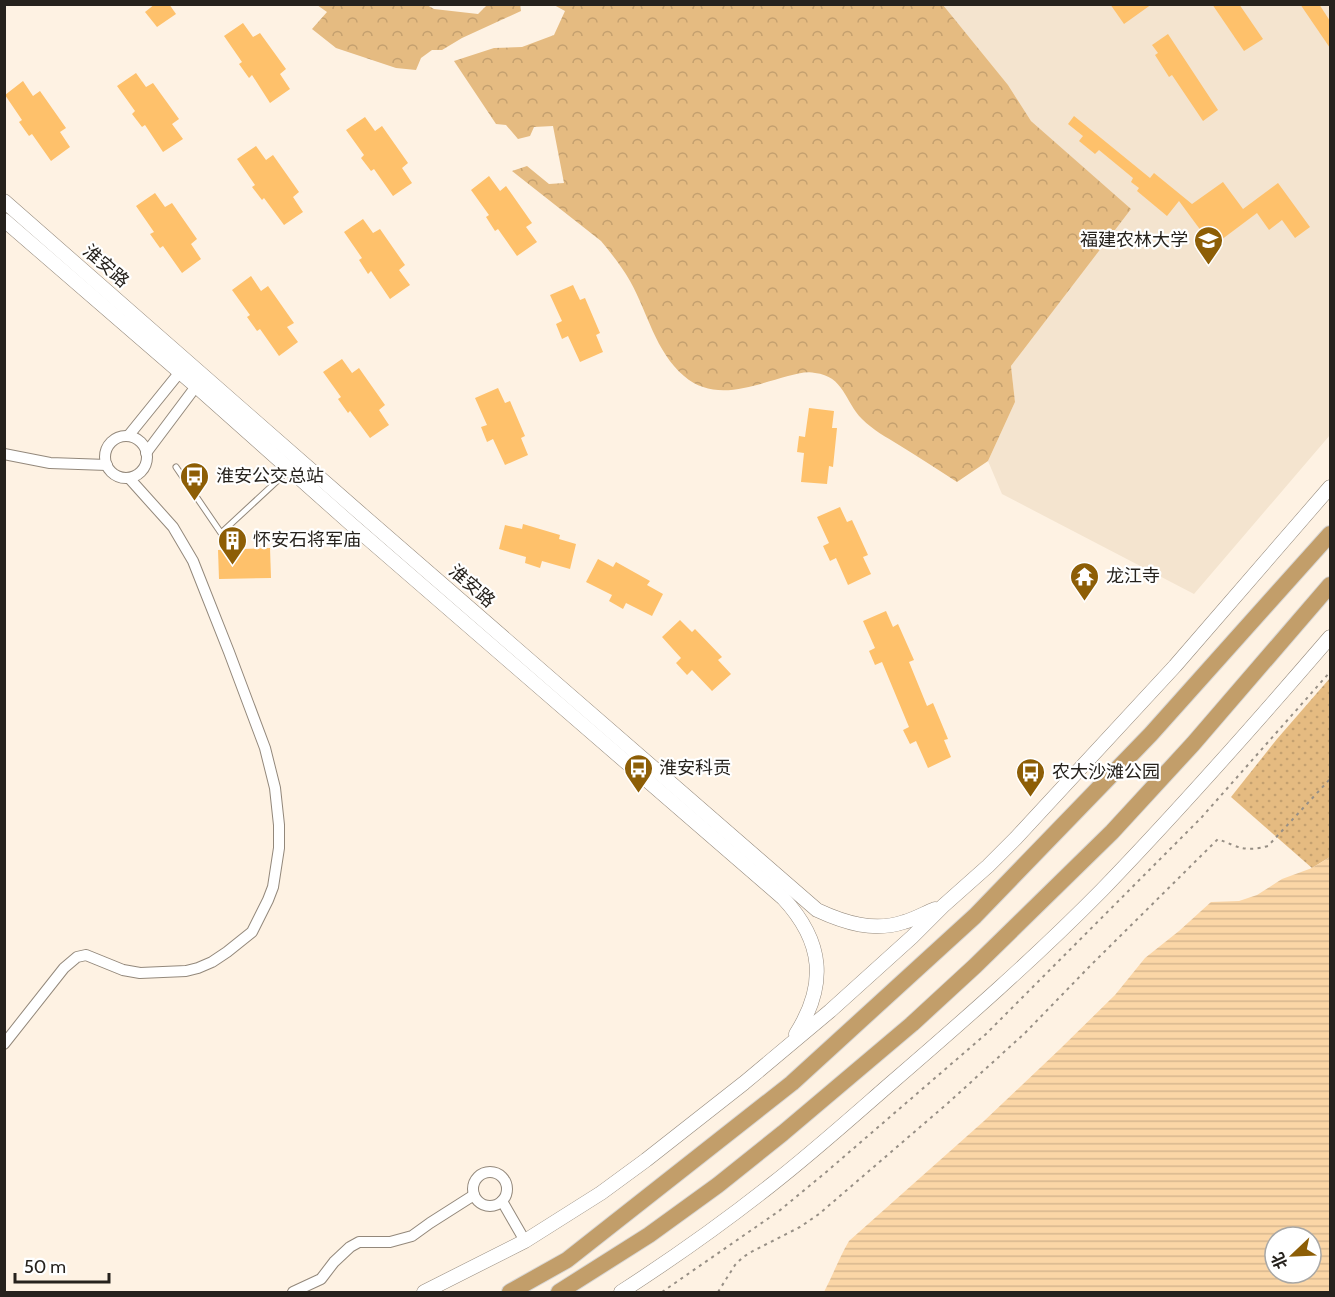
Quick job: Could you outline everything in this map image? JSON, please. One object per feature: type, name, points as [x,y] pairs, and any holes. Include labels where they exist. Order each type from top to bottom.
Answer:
[{"type":"highway","points":[[510,1293],[567,1260],[792,1083],[975,916],[1151,734],[1330,534]]},
{"type":"highway","points":[[559,1293],[649,1235],[718,1185],[920,1017],[1112,832],[1193,744],[1330,585]]},
{"type":"main road","name":"淮安路","points":[[4,201],[200,381],[378,529],[817,910],[861,926],[877,927],[905,922],[943,906]]},
{"type":"main road","name":"淮安路","points":[[4,220],[184,367]]},
{"type":"main road","name":"淮安路","points":[[200,381],[290,469],[794,910],[811,941],[818,966],[813,1001],[807,1017],[790,1045]]},
{"type":"main road","points":[[424,1293],[525,1241],[601,1193],[744,1083],[830,1011],[1016,838],[1175,666],[1330,486]]},
{"type":"main road","points":[[621,1293],[772,1184],[1000,988],[1154,836],[1330,637]]},
{"type":"street","points":[[129,435],[144,446],[147,459],[145,466],[136,476],[122,478],[116,476],[107,465],[105,458],[109,445],[113,440],[129,435],[184,367]]},
{"type":"street","points":[[146,453],[200,381]]},
{"type":"street","points":[[4,454],[50,463],[107,465]]},
{"type":"street","points":[[4,1044],[68,963],[77,957],[86,955],[123,970],[140,973],[186,971],[198,968],[227,952],[252,932],[273,887],[279,849],[279,816],[272,773],[265,748],[193,561],[172,527],[129,478]]},
{"type":"street","points":[[494,1172],[504,1179],[507,1190],[502,1201],[497,1204],[481,1203],[474,1195],[473,1185],[478,1176],[494,1172]]},
{"type":"street","points":[[293,1293],[321,1278],[334,1262],[359,1242],[390,1242],[412,1236],[474,1195]]},
{"type":"street","points":[[502,1201],[525,1241]]},
{"type":"lane","points":[[176,467],[221,533],[290,469]]},
{"type":"path","points":[[718,1293],[735,1265],[743,1257],[800,1227],[819,1214],[948,1103],[1025,1033],[1218,839],[1243,849],[1268,846],[1330,779]]},
{"type":"shaded area","name":"福建农林大学","points":[[943,5],[1330,5],[1330,435],[1194,594],[1002,494],[988,461],[1015,402],[1011,366],[1130,209],[1031,121],[1008,85]]},
{"type":"shaded area","points":[[1330,857],[1330,1292],[824,1292],[849,1241],[984,1121],[1060,1049],[1115,995],[1145,958],[1211,902],[1239,901],[1257,895],[1282,879],[1312,868]]},
{"type":"green space","points":[[520,4],[521,11],[462,38],[442,50],[432,50],[421,58],[416,70],[396,68],[336,48],[312,29],[327,12],[317,5],[427,5],[434,9],[478,14],[487,5]]},
{"type":"green space","points":[[554,5],[943,5],[1008,85],[1031,121],[1131,209],[1011,366],[1015,402],[988,461],[957,482],[871,427],[856,412],[838,384],[825,375],[812,372],[802,373],[748,387],[722,390],[709,389],[696,384],[674,366],[659,343],[630,281],[601,241],[512,171],[527,166],[549,184],[564,183],[553,126],[534,127],[530,136],[518,139],[506,125],[496,124],[454,61],[494,48],[522,47],[554,35],[565,11]]},
{"type":"green space","points":[[1330,678],[1330,857],[1312,868],[1231,797]]},
{"type":"building","points":[[155,4],[169,4],[176,14],[157,27],[145,12]]},
{"type":"building","points":[[1110,4],[1152,4],[1124,24]]},
{"type":"building","points":[[1212,4],[1239,4],[1263,39],[1244,51]]},
{"type":"building","points":[[1300,4],[1319,4],[1330,21],[1330,48]]},
{"type":"building","points":[[243,23],[253,37],[260,33],[286,69],[280,74],[290,89],[270,103],[252,75],[249,78],[239,64],[242,62],[224,36]]},
{"type":"building","points":[[1168,34],[1218,110],[1203,121],[1172,75],[1169,77],[1155,55],[1158,53],[1152,45]]},
{"type":"building","points":[[136,73],[146,87],[153,83],[179,119],[172,124],[183,139],[163,152],[145,125],[142,127],[132,114],[135,111],[117,86]]},
{"type":"building","points":[[23,81],[33,96],[40,91],[66,128],[60,132],[70,147],[51,161],[32,134],[29,136],[19,122],[22,120],[5,95]]},
{"type":"building","points":[[1074,116],[1150,178],[1154,173],[1192,204],[1223,182],[1243,209],[1278,183],[1310,227],[1295,238],[1282,220],[1269,230],[1257,213],[1221,240],[1218,237],[1210,243],[1179,201],[1167,216],[1137,191],[1139,188],[1131,182],[1133,178],[1099,150],[1095,154],[1079,141],[1083,136],[1068,124]]},
{"type":"building","points":[[365,117],[375,131],[382,126],[408,163],[402,168],[412,183],[393,196],[374,169],[371,171],[361,158],[364,155],[346,130]]},
{"type":"building","points":[[256,146],[266,160],[273,155],[299,192],[293,197],[303,212],[284,225],[264,198],[262,200],[252,187],[255,185],[237,159]]},
{"type":"building","points":[[489,176],[500,191],[506,186],[532,223],[526,227],[537,242],[517,256],[498,229],[495,231],[486,217],[489,215],[471,190]]},
{"type":"building","points":[[155,193],[165,207],[172,203],[197,239],[191,244],[201,259],[182,273],[163,246],[160,248],[150,234],[154,232],[136,206]]},
{"type":"building","points":[[363,219],[373,233],[380,229],[405,265],[399,270],[410,285],[390,299],[371,271],[368,274],[359,260],[362,258],[344,232]]},
{"type":"building","points":[[251,276],[261,291],[268,286],[294,323],[287,327],[298,342],[279,356],[260,329],[257,331],[247,317],[250,315],[232,290]]},
{"type":"building","points":[[573,285],[580,300],[585,298],[600,333],[596,335],[603,352],[580,362],[568,336],[562,339],[556,324],[562,321],[550,295]]},
{"type":"building","points":[[342,359],[352,373],[359,368],[385,405],[379,410],[389,425],[370,438],[338,399],[341,397],[323,372]]},
{"type":"building","points":[[498,388],[505,403],[510,401],[525,436],[521,438],[528,455],[505,465],[493,439],[487,442],[481,427],[487,425],[475,398]]},
{"type":"building","points":[[809,408],[834,411],[832,428],[837,428],[833,467],[829,466],[827,484],[801,482],[804,453],[797,452],[799,436],[805,437]]},
{"type":"building","points":[[840,507],[847,522],[852,520],[868,555],[863,557],[871,574],[848,585],[836,558],[830,561],[823,546],[829,543],[817,517]]},
{"type":"building","points":[[523,524],[560,535],[559,539],[576,544],[570,569],[542,561],[540,568],[525,563],[526,557],[499,549],[505,525],[522,529]]},
{"type":"building","name":"怀安石将军庙","points":[[270,548],[271,578],[219,579],[218,550]]},
{"type":"building","points":[[598,559],[613,567],[616,562],[650,581],[647,585],[663,594],[652,616],[626,603],[623,609],[609,601],[612,595],[586,582]]},
{"type":"building","points":[[886,611],[893,627],[898,624],[914,660],[909,662],[927,706],[933,703],[948,739],[944,740],[951,757],[928,768],[916,741],[910,744],[903,730],[909,727],[882,662],[875,665],[869,651],[875,648],[863,621]]},
{"type":"building","points":[[680,620],[692,632],[695,629],[722,657],[718,660],[731,674],[712,691],[692,670],[687,675],[676,663],[681,658],[662,637]]},
{"type":"place","name":"福建农林大学","points":[[1209,266]]},
{"type":"place","name":"淮安公交总站","points":[[195,502]]},
{"type":"place","name":"怀安石将军庙","points":[[232,566]]},
{"type":"place","name":"龙江寺","points":[[1085,602]]},
{"type":"place","name":"淮安科贡","points":[[638,794]]},
{"type":"place","name":"农大沙滩公园","points":[[1031,798]]}]
